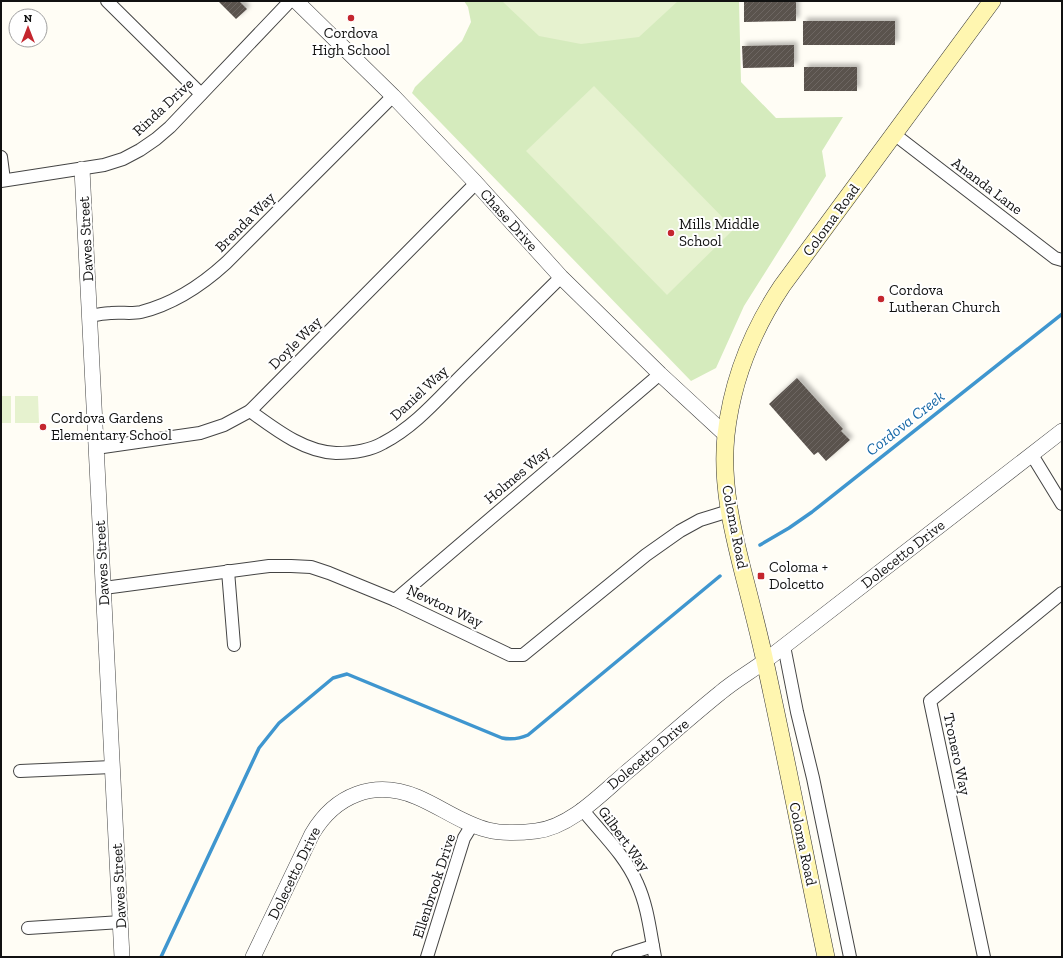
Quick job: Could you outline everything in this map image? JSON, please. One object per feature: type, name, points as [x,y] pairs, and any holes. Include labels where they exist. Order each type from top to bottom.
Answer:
[{"type":"main road","name":"Coloma Road","points":[[826,957],[765,661],[729,511],[726,483],[726,435],[731,403],[739,372],[750,342],[782,286],[992,1]]},
{"type":"street","points":[[107,1],[201,94]]},
{"type":"street","name":"Rinda Drive","points":[[3,181],[104,165],[123,159],[140,150],[161,135],[290,1]]},
{"type":"street","name":"Chase Drive","points":[[296,1],[393,96],[561,277],[660,374],[726,435]]},
{"type":"street","name":"Brenda Way","points":[[90,316],[111,313],[141,312],[161,305],[200,284],[226,263],[393,96]]},
{"type":"street","name":"Ananda Lane","points":[[894,134],[1055,258],[1062,260]]},
{"type":"street","points":[[1,157],[3,181]]},
{"type":"street","name":"Dawes Street","points":[[82,169],[122,957]]},
{"type":"street","name":"Doyle Way","points":[[96,448],[200,433],[224,425],[250,411],[476,184]]},
{"type":"street","name":"Daniel Way","points":[[250,411],[299,443],[318,449],[335,453],[351,452],[367,450],[382,444],[413,423],[561,277]]},
{"type":"street","name":"Holmes Way","points":[[395,600],[660,374]]},
{"type":"street","name":"Dolecetto Drive","points":[[254,957],[312,834],[319,822],[327,813],[345,799],[368,790],[379,789],[402,791],[418,797],[472,825],[488,830],[503,833],[518,833],[539,831],[556,827],[582,809],[721,692],[765,661],[1062,431]]},
{"type":"street","points":[[1032,455],[1062,504]]},
{"type":"street","name":"Newton Way","points":[[104,588],[269,566],[311,567],[329,572],[395,600],[510,655],[523,655],[646,555],[680,531],[700,520],[729,511]]},
{"type":"street","points":[[228,571],[234,645]]},
{"type":"street","name":"Tronero Way","points":[[984,957],[930,701],[1062,593]]},
{"type":"street","points":[[784,646],[850,957]]},
{"type":"street","points":[[20,771],[112,767]]},
{"type":"street","name":"Gilbert Way","points":[[582,809],[614,847],[629,868],[637,883],[648,914],[654,951]]},
{"type":"street","name":"Ellenbrook Drive","points":[[427,957],[464,838],[472,825]]},
{"type":"street","points":[[28,928],[121,922]]},
{"type":"street","points":[[618,957],[654,951]]},
{"type":"green space","name":"Mills Middle School","points":[[464,1],[739,1],[741,82],[776,118],[843,117],[822,151],[826,176],[744,306],[716,368],[691,381],[412,93],[415,87],[462,41],[471,22],[468,7]]},
{"type":"green space","points":[[502,1],[678,1],[639,37],[581,44],[539,36]]},
{"type":"green space","points":[[594,86],[734,229],[667,295],[526,151]]},
{"type":"green space","points":[[1,396],[11,396],[11,423],[1,423]]},
{"type":"green space","points":[[15,396],[38,396],[39,423],[15,423]]},
{"type":"building","points":[[218,1],[239,1],[247,9],[236,19]]},
{"type":"building","points":[[744,1],[796,1],[796,21],[744,22]]},
{"type":"building","points":[[803,21],[895,21],[895,45],[803,45]]},
{"type":"building","points":[[794,45],[794,67],[743,68],[742,46]]},
{"type":"building","points":[[804,67],[857,67],[857,91],[804,91]]},
{"type":"building","points":[[797,378],[843,429],[841,431],[850,440],[826,461],[818,452],[814,455],[769,404]]},
{"type":"waterway","name":"Cordova Creek","points":[[760,545],[812,512],[1062,314]]},
{"type":"waterway","points":[[161,957],[259,748],[279,723],[333,678],[347,674],[502,738],[512,739],[522,737],[528,735],[720,576]]},
{"type":"place","name":"Cordova High School","points":[[351,18]]},
{"type":"place","name":"Mills Middle School","points":[[671,233]]},
{"type":"place","name":"Cordova Lutheran Church","points":[[881,299]]},
{"type":"place","name":"Cordova Gardens Elementary School","points":[[43,427]]},
{"type":"place","name":"Coloma + Dolcetto","points":[[761,576]]}]
